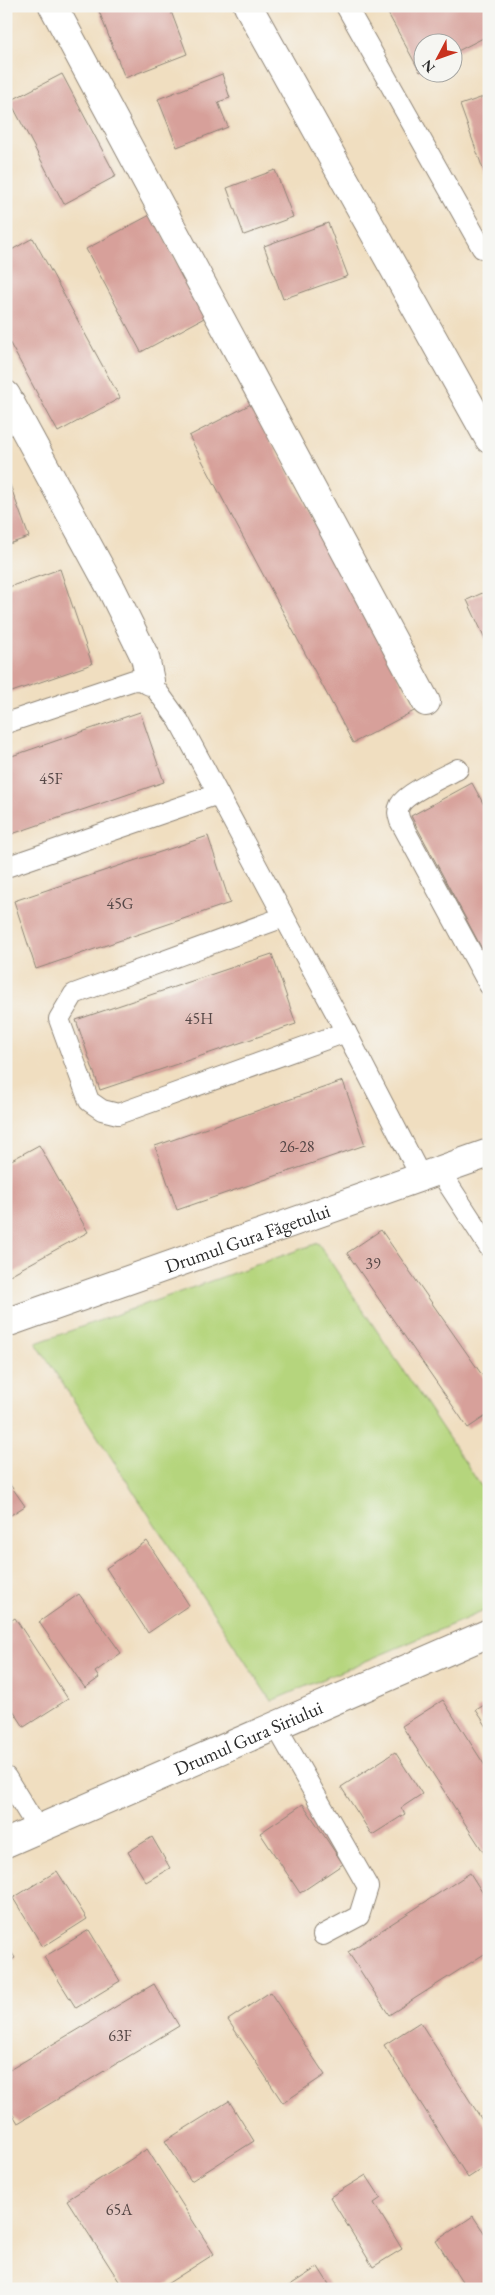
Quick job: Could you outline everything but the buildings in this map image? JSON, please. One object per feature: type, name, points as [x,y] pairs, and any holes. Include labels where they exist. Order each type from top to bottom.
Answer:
[{"type":"street","points":[[53,6],[426,702]]},
{"type":"street","points":[[248,6],[489,439]]},
{"type":"street","points":[[6,395],[112,590],[145,656],[150,681]]},
{"type":"street","name":"Drumul Gura Făgetului","points":[[6,1323],[489,1153]]},
{"type":"street","name":"Drumul Gura Siriului","points":[[6,1844],[489,1633]]},
{"type":"lane","points":[[346,6],[482,248]]},
{"type":"lane","points":[[6,723],[134,680],[150,681],[179,721],[346,1032],[430,1174],[489,1247]]},
{"type":"lane","points":[[458,769],[410,796],[401,803],[398,812],[400,821],[489,985]]},
{"type":"lane","points":[[6,867],[218,794]]},
{"type":"lane","points":[[284,917],[74,994],[59,1019],[89,1101],[102,1110],[118,1114],[346,1032]]},
{"type":"lane","points":[[276,1726],[368,1887],[359,1916],[323,1935]]},
{"type":"lane","points":[[6,1777],[38,1829]]},
{"type":"green space","points":[[318,1243],[489,1498],[489,1609],[271,1701],[36,1343]]}]
